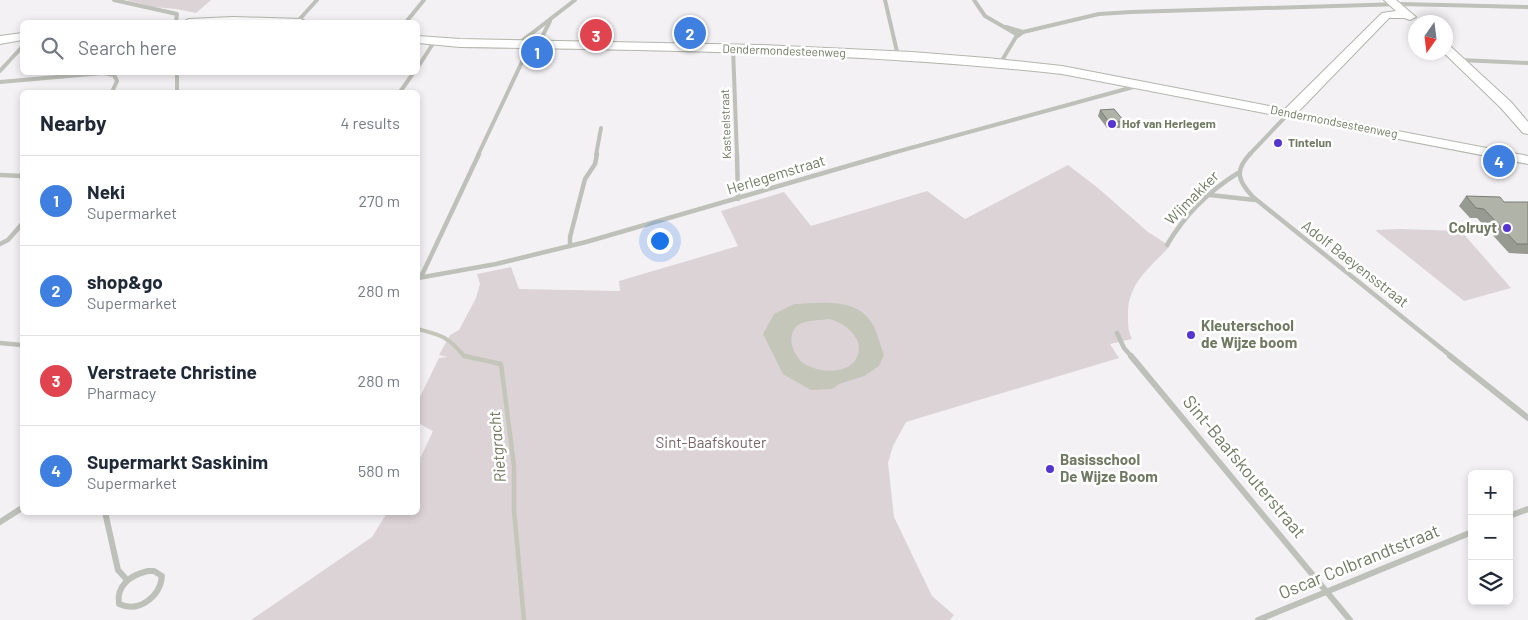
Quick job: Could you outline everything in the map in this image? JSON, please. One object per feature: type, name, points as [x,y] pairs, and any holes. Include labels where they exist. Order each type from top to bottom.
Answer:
[{"type":"main road","points":[[1393,2],[1407,14]]},
{"type":"main road","points":[[1289,113],[1386,16],[1407,14]]},
{"type":"main road","points":[[0,40],[20,37]]},
{"type":"main road","name":"Dendermondesteenweg","points":[[420,40],[529,45],[733,48],[1001,62]]},
{"type":"main road","points":[[1453,56],[1506,105],[1528,130]]},
{"type":"main road","name":"Dendermondsesteenweg","points":[[1001,62],[1062,70],[1528,160]]},
{"type":"street","points":[[114,0],[153,10],[173,11],[177,14],[177,20]]},
{"type":"street","points":[[299,20],[317,0]]},
{"type":"street","points":[[408,20],[424,0]]},
{"type":"street","points":[[420,276],[529,45],[552,18],[575,0]]},
{"type":"street","points":[[885,0],[898,56]]},
{"type":"street","points":[[974,0],[985,16],[1018,35]]},
{"type":"street","points":[[1001,62],[1018,35],[1023,32],[1099,14],[1393,2],[1528,7]]},
{"type":"street","points":[[529,45],[552,18]]},
{"type":"street","points":[[998,24],[1023,32]]},
{"type":"street","points":[[420,64],[434,42]]},
{"type":"street","name":"Kasteelstraat","points":[[733,48],[738,199]]},
{"type":"street","points":[[0,71],[20,49]]},
{"type":"street","points":[[1457,60],[1528,63]]},
{"type":"street","points":[[0,82],[80,75]]},
{"type":"street","points":[[113,90],[117,81],[114,75]]},
{"type":"street","points":[[177,75],[177,90]]},
{"type":"street","points":[[401,90],[412,75]]},
{"type":"street","name":"Herlegemstraat","points":[[420,278],[495,264],[570,246],[738,199],[997,122],[1140,85]]},
{"type":"street","points":[[1238,173],[1240,166],[1289,113]]},
{"type":"street","points":[[570,246],[570,237],[584,179],[595,164],[601,128]]},
{"type":"street","name":"Wijmakker","points":[[1167,245],[1173,233],[1223,181],[1238,173]]},
{"type":"street","name":"Adolf Baeyensstraat","points":[[1238,173],[1245,189],[1255,200],[1528,418]]},
{"type":"street","points":[[0,175],[20,176]]},
{"type":"street","points":[[1210,195],[1255,200]]},
{"type":"street","points":[[0,244],[8,240],[20,226]]},
{"type":"street","name":"Sint-Baafskouterstraat","points":[[1117,333],[1124,348],[1350,620]]},
{"type":"street","points":[[0,343],[20,345]]},
{"type":"street","points":[[0,522],[20,509]]},
{"type":"street","points":[[1512,515],[1528,509]]},
{"type":"street","points":[[106,515],[118,570],[127,580]]},
{"type":"street","name":"Oscar Colbrandtstraat","points":[[1258,620],[1468,534]]},
{"type":"street","points":[[148,570],[159,573],[162,581],[161,587],[152,598],[145,603],[129,608],[119,604],[117,598],[118,592],[127,580],[148,570]]},
{"type":"green space","points":[[126,0],[211,0],[196,13],[153,7]]},
{"type":"green space","name":"Sint-Baafskouter","points":[[1068,165],[1098,188],[1148,232],[1170,246],[1141,277],[1131,294],[1128,319],[1132,339],[1110,344],[1119,358],[906,422],[893,446],[888,463],[894,517],[932,596],[954,615],[950,620],[251,620],[372,537],[386,515],[420,515],[420,459],[433,431],[420,424],[420,397],[439,358],[448,357],[439,355],[450,335],[459,330],[476,298],[480,284],[477,274],[511,267],[519,289],[620,291],[619,281],[738,246],[721,211],[784,192],[811,226],[927,191],[965,219]]},
{"type":"green space","points":[[1375,230],[1461,231],[1511,288],[1464,301]]},
{"type":"shaded area","points":[[827,303],[849,306],[866,316],[873,325],[884,355],[879,366],[864,376],[839,384],[832,389],[811,390],[783,374],[763,334],[774,314],[794,304]],"holes":[[[829,319],[852,332],[859,344],[857,357],[853,363],[840,370],[831,371],[815,369],[802,362],[795,353],[792,341],[793,331],[797,326],[812,321]]]},
{"type":"building","points":[[1114,109],[1124,121],[1109,122],[1100,110]]},
{"type":"building","points":[[1466,196],[1500,197],[1504,202],[1528,202],[1528,244],[1517,244],[1484,209],[1476,208]]},
{"type":"waterway","name":"Rietgracht","points":[[420,330],[433,333],[449,341],[464,356]]},
{"type":"waterway","name":"Rietgracht","points":[[464,356],[470,357]]},
{"type":"waterway","name":"Rietgracht","points":[[464,356],[501,364],[514,466],[514,510],[524,620]]},
{"type":"place","name":"shop&go","points":[[690,33]]},
{"type":"place","name":"Verstraete Christine","points":[[596,35]]},
{"type":"place","name":"Neki","points":[[537,52]]},
{"type":"place","name":"Hof van Herlegem","points":[[1112,124]]},
{"type":"place","name":"Tintelun","points":[[1278,143]]},
{"type":"place","name":"Supermarkt Saskinim","points":[[1499,161]]},
{"type":"place","name":"Colruyt","points":[[1507,228]]},
{"type":"place","name":"Kleuterschool de Wijze boom","points":[[1191,335]]},
{"type":"place","name":"Basisschool De Wijze Boom","points":[[1050,469]]}]
